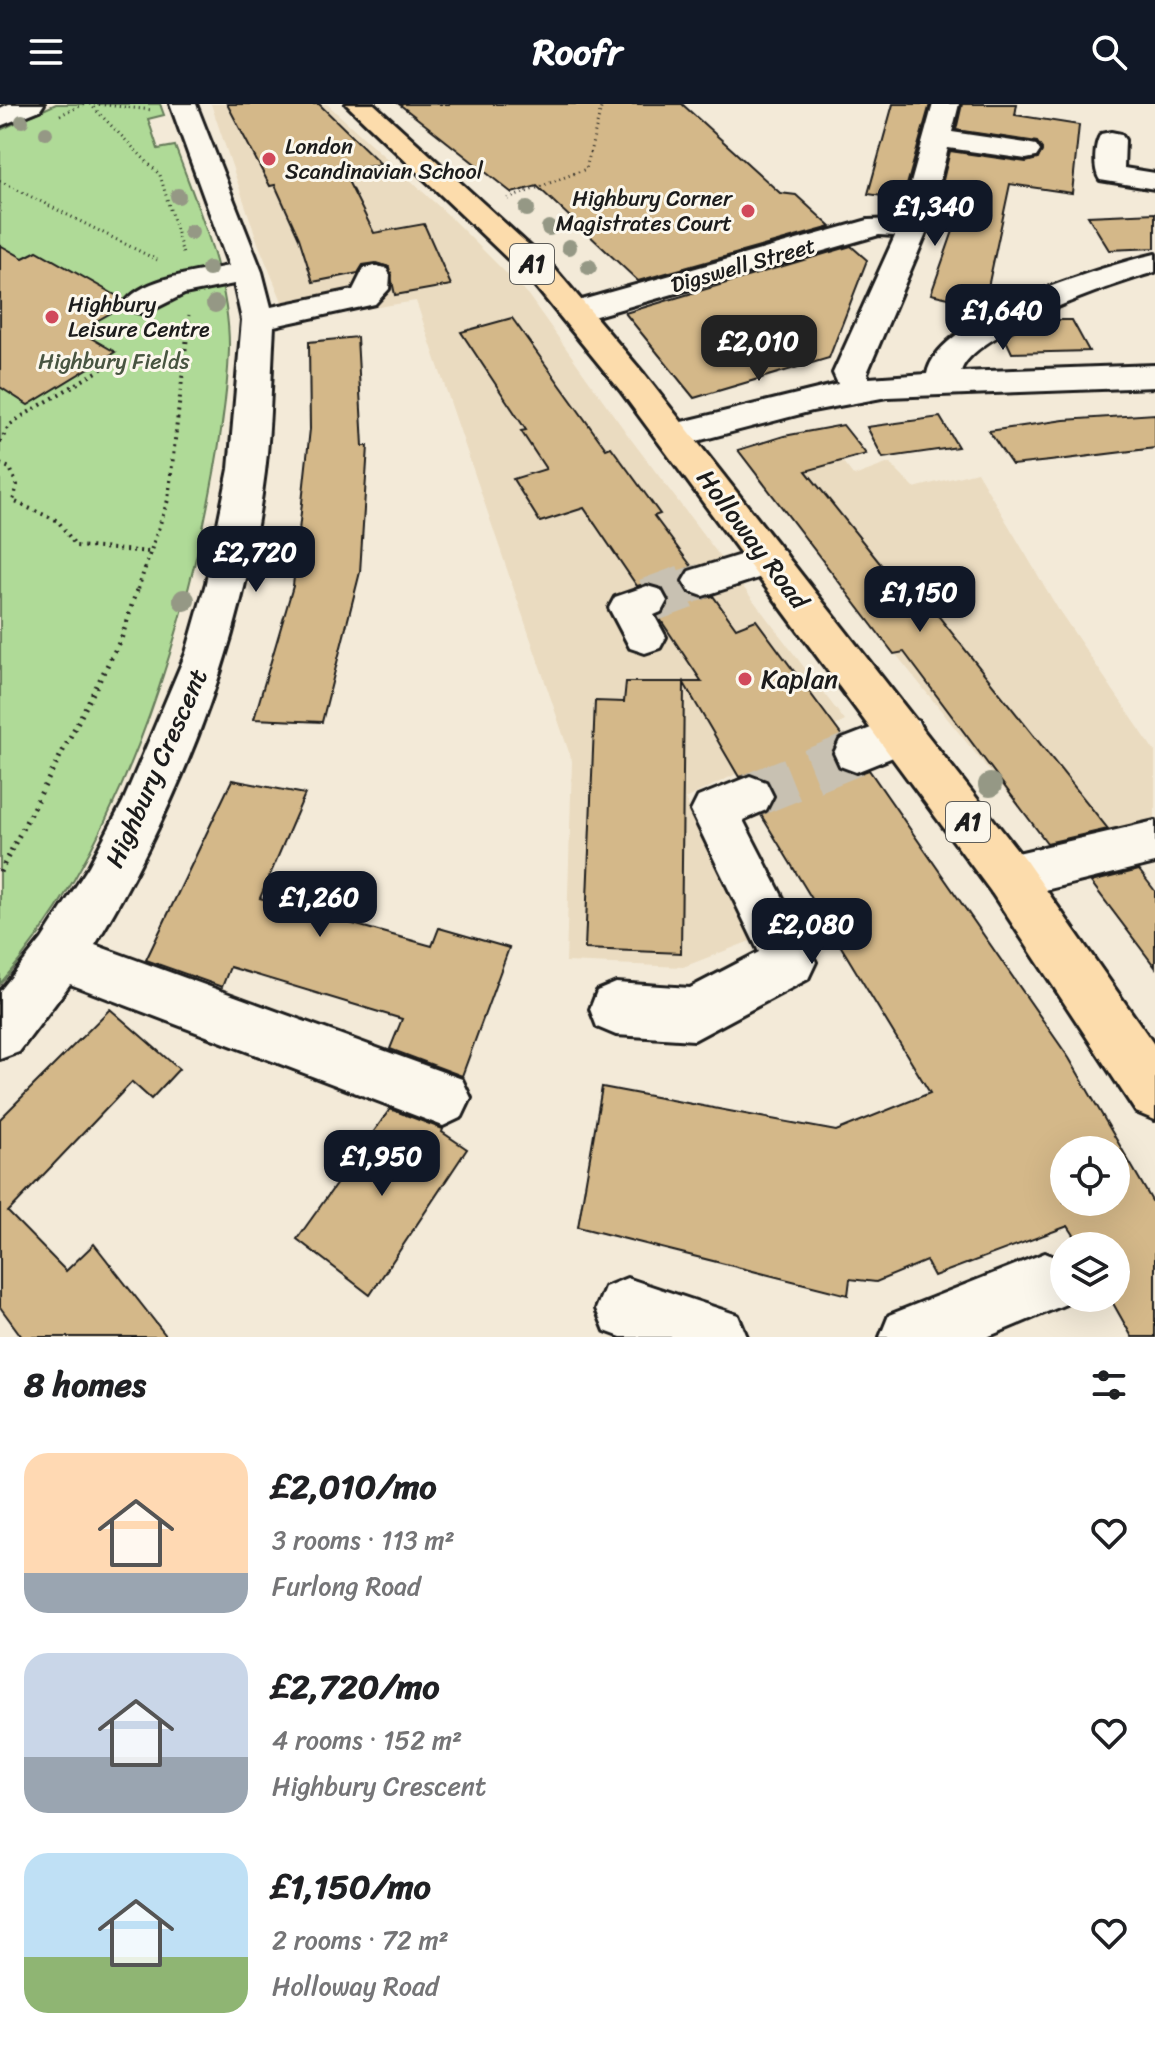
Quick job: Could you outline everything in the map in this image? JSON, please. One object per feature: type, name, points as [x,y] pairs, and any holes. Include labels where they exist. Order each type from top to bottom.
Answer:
[{"type":"highway","name":"Holloway Road","points":[[362,104],[543,275],[674,435],[1009,877],[1155,1093]]},
{"type":"street","points":[[0,118],[31,104]]},
{"type":"street","points":[[857,390],[850,373],[913,229],[946,104]]},
{"type":"street","name":"Highbury Crescent","points":[[0,1033],[60,956],[106,882],[142,812],[181,723],[207,653],[226,583],[247,469],[258,320],[247,272],[171,106]]},
{"type":"street","points":[[938,138],[1026,151]]},
{"type":"street","points":[[1111,140],[1110,174],[1155,181]]},
{"type":"street","name":"Digswell Street","points":[[575,312],[878,226],[913,229]]},
{"type":"street","points":[[943,383],[941,372],[953,354],[972,338],[1082,284],[1155,263]]},
{"type":"street","points":[[141,303],[191,279],[247,272]]},
{"type":"street","points":[[258,320],[364,297],[373,289],[375,275]]},
{"type":"street","points":[[674,435],[857,390],[943,383],[1155,376]]},
{"type":"street","points":[[703,581],[769,560]]},
{"type":"street","points":[[856,753],[902,734]]},
{"type":"street","points":[[616,1009],[694,1014],[790,962],[714,811],[750,796]]},
{"type":"street","points":[[1009,877],[1155,842]]},
{"type":"street","points":[[60,956],[443,1098]]},
{"type":"street","points":[[911,1337],[1045,1283]]},
{"type":"street","points":[[627,1309],[716,1337]]},
{"type":"path","points":[[92,104],[140,111],[171,106]]},
{"type":"path","points":[[0,872],[121,639],[168,500],[191,279],[160,175],[92,104]]},
{"type":"path","points":[[476,211],[586,169],[602,104]]},
{"type":"path","points":[[0,181],[191,279]]},
{"type":"path","points":[[0,442],[9,426],[19,418],[105,367],[143,357],[185,356]]},
{"type":"path","points":[[0,464],[10,468],[17,485],[13,501],[55,517],[70,531],[76,546],[86,550],[101,547],[150,552]]},
{"type":"shaded area","points":[[211,104],[327,104],[446,213],[528,295],[630,438],[845,721],[685,799],[753,940],[683,967],[566,962],[572,761],[416,301],[290,321],[258,243]]},
{"type":"shaded area","points":[[816,428],[854,476],[889,463],[914,488],[977,472],[1058,609],[1155,752],[1155,825],[1052,849],[850,597],[738,450]]},
{"type":"green space","name":"Highbury Fields","points":[[56,104],[160,104],[164,115],[148,119],[158,149],[175,146],[219,271],[228,324],[228,372],[204,523],[173,645],[153,706],[103,826],[73,882],[0,984],[0,130]]},
{"type":"building","points":[[227,104],[319,104],[381,164],[343,171],[374,233],[424,224],[451,285],[395,295],[389,267],[376,263],[363,265],[358,273],[313,282],[299,238],[275,185],[270,186]]},
{"type":"building","points":[[399,104],[682,104],[780,193],[796,195],[831,227],[638,281],[537,186],[512,193]]},
{"type":"building","points":[[893,104],[930,104],[903,199],[868,194]]},
{"type":"building","points":[[962,104],[1017,104],[1015,115],[1079,125],[1072,193],[1010,184],[984,306],[931,294],[961,208],[937,205],[950,151],[1026,162],[1038,159],[1042,149],[1037,142],[956,130]]},
{"type":"building","points":[[1155,213],[1155,248],[1109,250],[1088,216]]},
{"type":"building","name":"Highbury Leisure Centre","points":[[0,245],[23,258],[37,251],[124,300],[123,306],[79,331],[115,352],[28,405],[0,387]]},
{"type":"building","points":[[851,246],[867,260],[829,358],[694,398],[625,313]]},
{"type":"building","points":[[512,318],[606,449],[611,447],[660,514],[654,516],[692,567],[686,569],[680,579],[686,593],[702,599],[713,596],[736,628],[756,620],[842,736],[837,739],[831,752],[837,767],[855,775],[869,770],[1069,1058],[1114,1136],[1050,1136],[1050,1216],[1130,1216],[1130,1163],[1155,1206],[1155,1337],[1132,1337],[1118,1312],[1130,1312],[1130,1232],[1072,1232],[1068,1226],[934,1276],[926,1261],[876,1282],[850,1279],[848,1295],[578,1227],[602,1087],[836,1131],[930,1093],[761,815],[769,811],[776,797],[769,781],[751,773],[739,777],[684,683],[681,953],[585,949],[595,701],[624,702],[626,682],[702,682],[658,616],[670,602],[664,589],[648,583],[637,586],[584,508],[540,522],[513,479],[546,469],[521,431],[526,430],[461,332]]},
{"type":"building","points":[[1035,320],[1072,320],[1089,351],[1012,353],[1004,336]]},
{"type":"building","points":[[357,337],[363,446],[368,446],[360,572],[322,722],[254,719],[293,586],[310,429],[309,342]]},
{"type":"building","points":[[1155,414],[1155,448],[1012,465],[989,431],[1064,420]]},
{"type":"building","points":[[940,417],[958,447],[883,458],[867,427]]},
{"type":"building","points":[[843,425],[866,454],[806,471],[919,612],[932,608],[1108,829],[1047,843],[904,652],[894,654],[738,450],[784,436]]},
{"type":"building","points":[[232,780],[305,794],[260,898],[432,946],[439,928],[509,948],[462,1076],[390,1049],[402,1019],[230,967],[222,987],[146,960]]},
{"type":"building","points":[[1139,870],[1155,891],[1155,967],[1091,882]]},
{"type":"building","points":[[110,1009],[179,1069],[151,1099],[132,1082],[8,1212],[66,1271],[94,1244],[167,1337],[22,1337],[0,1307],[0,1119]]},
{"type":"building","points":[[390,1109],[443,1129],[442,1132],[467,1149],[370,1295],[297,1239]]},
{"type":"tunnel","points":[[685,587],[703,581]]},
{"type":"tunnel","points":[[647,601],[685,587]]},
{"type":"tunnel","points":[[679,589],[685,587]]},
{"type":"tunnel","points":[[750,796],[856,753]]},
{"type":"place","name":"London Scandinavian School","points":[[269,159]]},
{"type":"place","name":"Highbury Corner Magistrates Court","points":[[748,211]]},
{"type":"place","name":"Highbury Leisure Centre","points":[[52,317]]},
{"type":"place","name":"Kaplan","points":[[745,679]]}]
